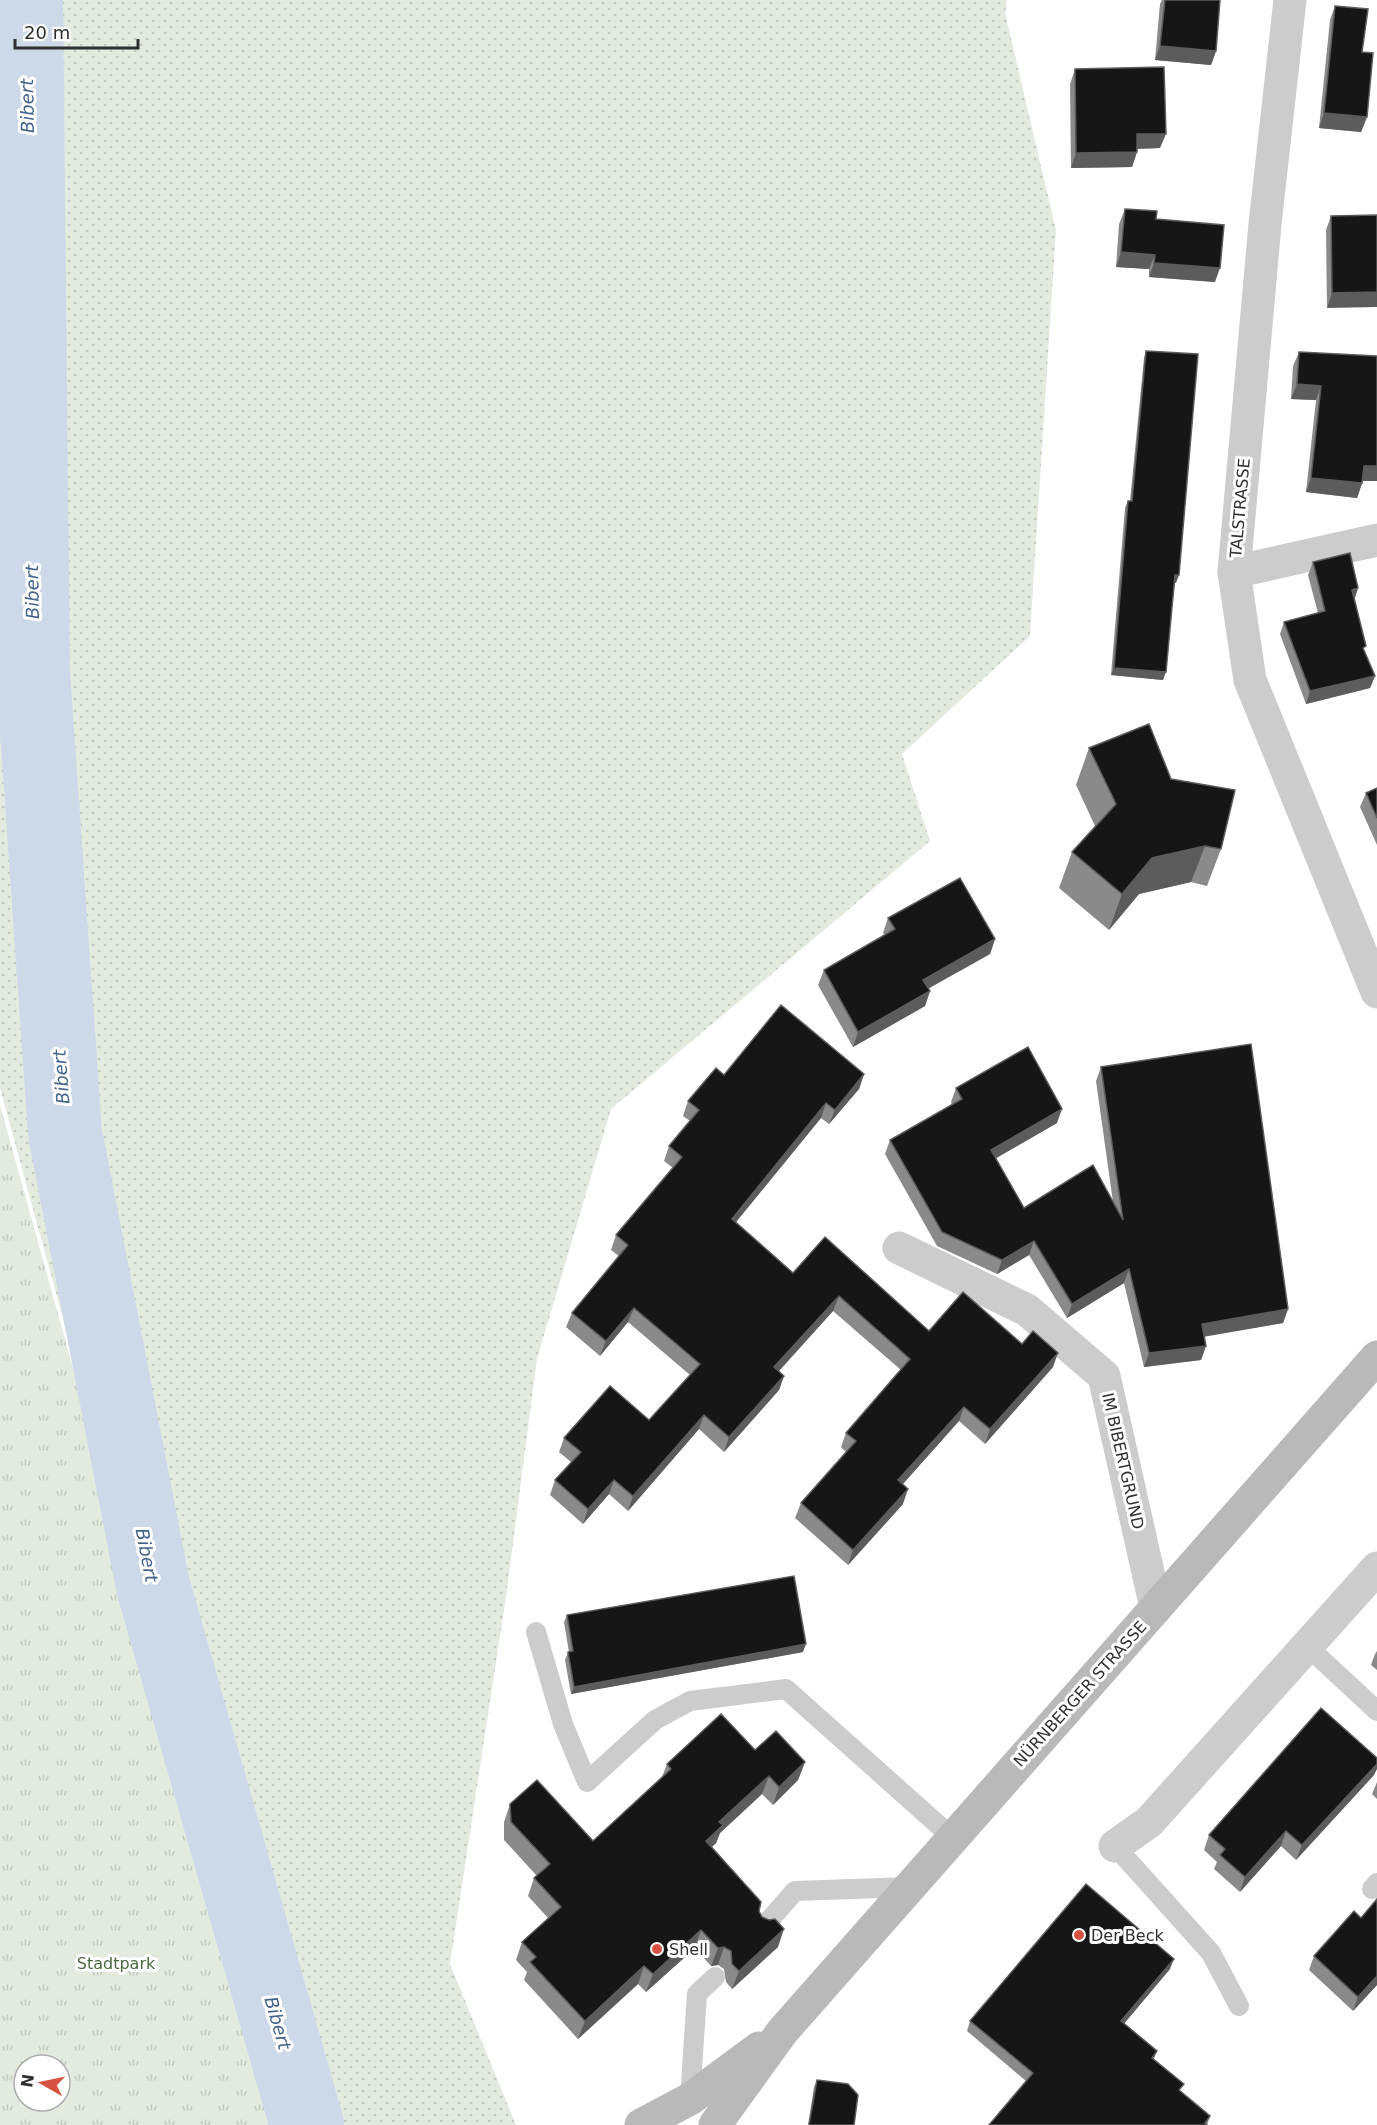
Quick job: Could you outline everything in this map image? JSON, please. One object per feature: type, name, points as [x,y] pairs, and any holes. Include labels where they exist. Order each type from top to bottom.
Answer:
[{"type":"main road","name":"NÜRNBERGER STRASSE","points":[[716,2125],[782,2032],[1377,1357]]},
{"type":"main road","name":"NÜRNBERGER STRASSE","points":[[641,2125],[690,2098],[782,2032]]},
{"type":"street","name":"TALSTRASSE","points":[[1290,0],[1265,224],[1234,572],[1250,680],[1377,992]]},
{"type":"street","points":[[1234,572],[1377,540]]},
{"type":"street","name":"IM BIBERTGRUND","points":[[899,1248],[1027,1310],[1104,1376],[1156,1608]]},
{"type":"street","points":[[1115,1846],[1149,1822],[1377,1568]]},
{"type":"lane","points":[[536,1632],[563,1724],[587,1782],[655,1720],[690,1701],[786,1689],[809,1707],[953,1838]]},
{"type":"lane","points":[[1307,1646],[1377,1711]]},
{"type":"lane","points":[[1115,1846],[1211,1953],[1239,2006]]},
{"type":"lane","points":[[764,1926],[795,1890],[908,1887]]},
{"type":"lane","points":[[690,2098],[697,1994],[715,1977]]},
{"type":"green space","points":[[15,0],[1007,0],[1005,13],[1056,230],[1030,636],[902,754],[930,841],[611,1109],[537,1359],[506,1597],[450,1964],[516,2125],[283,2125],[0,1088],[0,282]]},
{"type":"green space","name":"Stadtpark","points":[[0,1105],[283,2125],[0,2125]]},
{"type":"building","points":[[1165,0],[1220,0],[1216,51],[1160,46]]},
{"type":"building","points":[[1335,6],[1368,9],[1362,52],[1373,53],[1367,117],[1324,113]]},
{"type":"building","points":[[1164,67],[1166,134],[1137,134],[1137,152],[1076,153],[1075,69]]},
{"type":"building","points":[[1125,209],[1157,211],[1156,219],[1224,225],[1220,268],[1154,263],[1155,255],[1121,252]]},
{"type":"building","points":[[1377,215],[1377,292],[1332,293],[1331,216]]},
{"type":"building","points":[[1146,351],[1198,354],[1179,575],[1175,575],[1166,672],[1114,668],[1128,501],[1132,501]]},
{"type":"building","points":[[1299,352],[1377,356],[1377,466],[1364,466],[1362,483],[1311,478],[1321,386],[1297,384]]},
{"type":"building","points":[[1350,553],[1358,588],[1352,590],[1366,646],[1363,648],[1375,676],[1310,691],[1284,622],[1325,611],[1313,562]]},
{"type":"building","points":[[1149,724],[1171,779],[1235,790],[1221,849],[1205,846],[1152,858],[1122,894],[1072,852],[1116,804],[1089,748]]},
{"type":"building","points":[[1377,788],[1377,818],[1366,793]]},
{"type":"building","points":[[960,878],[995,939],[923,980],[930,991],[858,1032],[824,970],[895,929],[888,918]]},
{"type":"building","points":[[781,1005],[864,1074],[835,1110],[826,1103],[732,1219],[793,1273],[825,1237],[929,1331],[963,1292],[1022,1344],[1033,1331],[1058,1353],[990,1429],[964,1407],[898,1480],[908,1489],[853,1550],[801,1503],[856,1441],[846,1433],[910,1359],[839,1296],[774,1367],[784,1376],[729,1437],[704,1415],[633,1496],[614,1480],[588,1509],[555,1480],[581,1452],[564,1438],[610,1386],[649,1420],[700,1364],[634,1308],[606,1341],[572,1313],[628,1245],[616,1235],[682,1157],[669,1146],[699,1110],[688,1101],[716,1068],[724,1075]]},
{"type":"building","points":[[1251,1044],[1288,1309],[1202,1324],[1206,1346],[1149,1353],[1129,1269],[1072,1304],[1034,1241],[1002,1260],[942,1232],[890,1140],[962,1099],[956,1088],[1028,1047],[1062,1109],[991,1150],[1024,1208],[1093,1165],[1123,1220],[1101,1067]]},
{"type":"building","points":[[794,1576],[806,1644],[574,1687],[568,1652],[573,1651],[567,1615]]},
{"type":"building","points":[[1321,1708],[1377,1758],[1377,1764],[1302,1845],[1286,1831],[1245,1877],[1220,1855],[1225,1849],[1209,1835]]},
{"type":"building","points":[[721,1714],[755,1750],[776,1731],[805,1762],[779,1787],[769,1776],[719,1822],[723,1825],[706,1841],[761,1902],[759,1911],[762,1917],[769,1920],[775,1919],[784,1929],[739,1971],[732,1964],[731,1951],[724,1947],[718,1948],[701,1930],[653,1974],[644,1966],[585,2021],[530,1962],[536,1957],[522,1942],[561,1907],[534,1878],[550,1864],[511,1822],[510,1804],[537,1780],[593,1841],[671,1769],[667,1764]]},
{"type":"building","points":[[1086,1884],[1174,1959],[1121,2021],[1157,2051],[1152,2058],[1184,2084],[1179,2090],[1210,2116],[1205,2123],[1207,2125],[989,2125],[1033,2073],[970,2021]]},
{"type":"building","points":[[1377,1899],[1377,1976],[1358,1997],[1314,1956],[1354,1911],[1361,1918]]},
{"type":"building","points":[[817,2080],[848,2084],[858,2095],[854,2125],[809,2125]]},
{"type":"waterway","name":"Bibert","points":[[26,0],[33,673],[65,1133],[153,1586],[307,2125]]},
{"type":"place","name":"Der Beck","points":[[1079,1935]]},
{"type":"place","name":"Shell","points":[[657,1949]]}]
